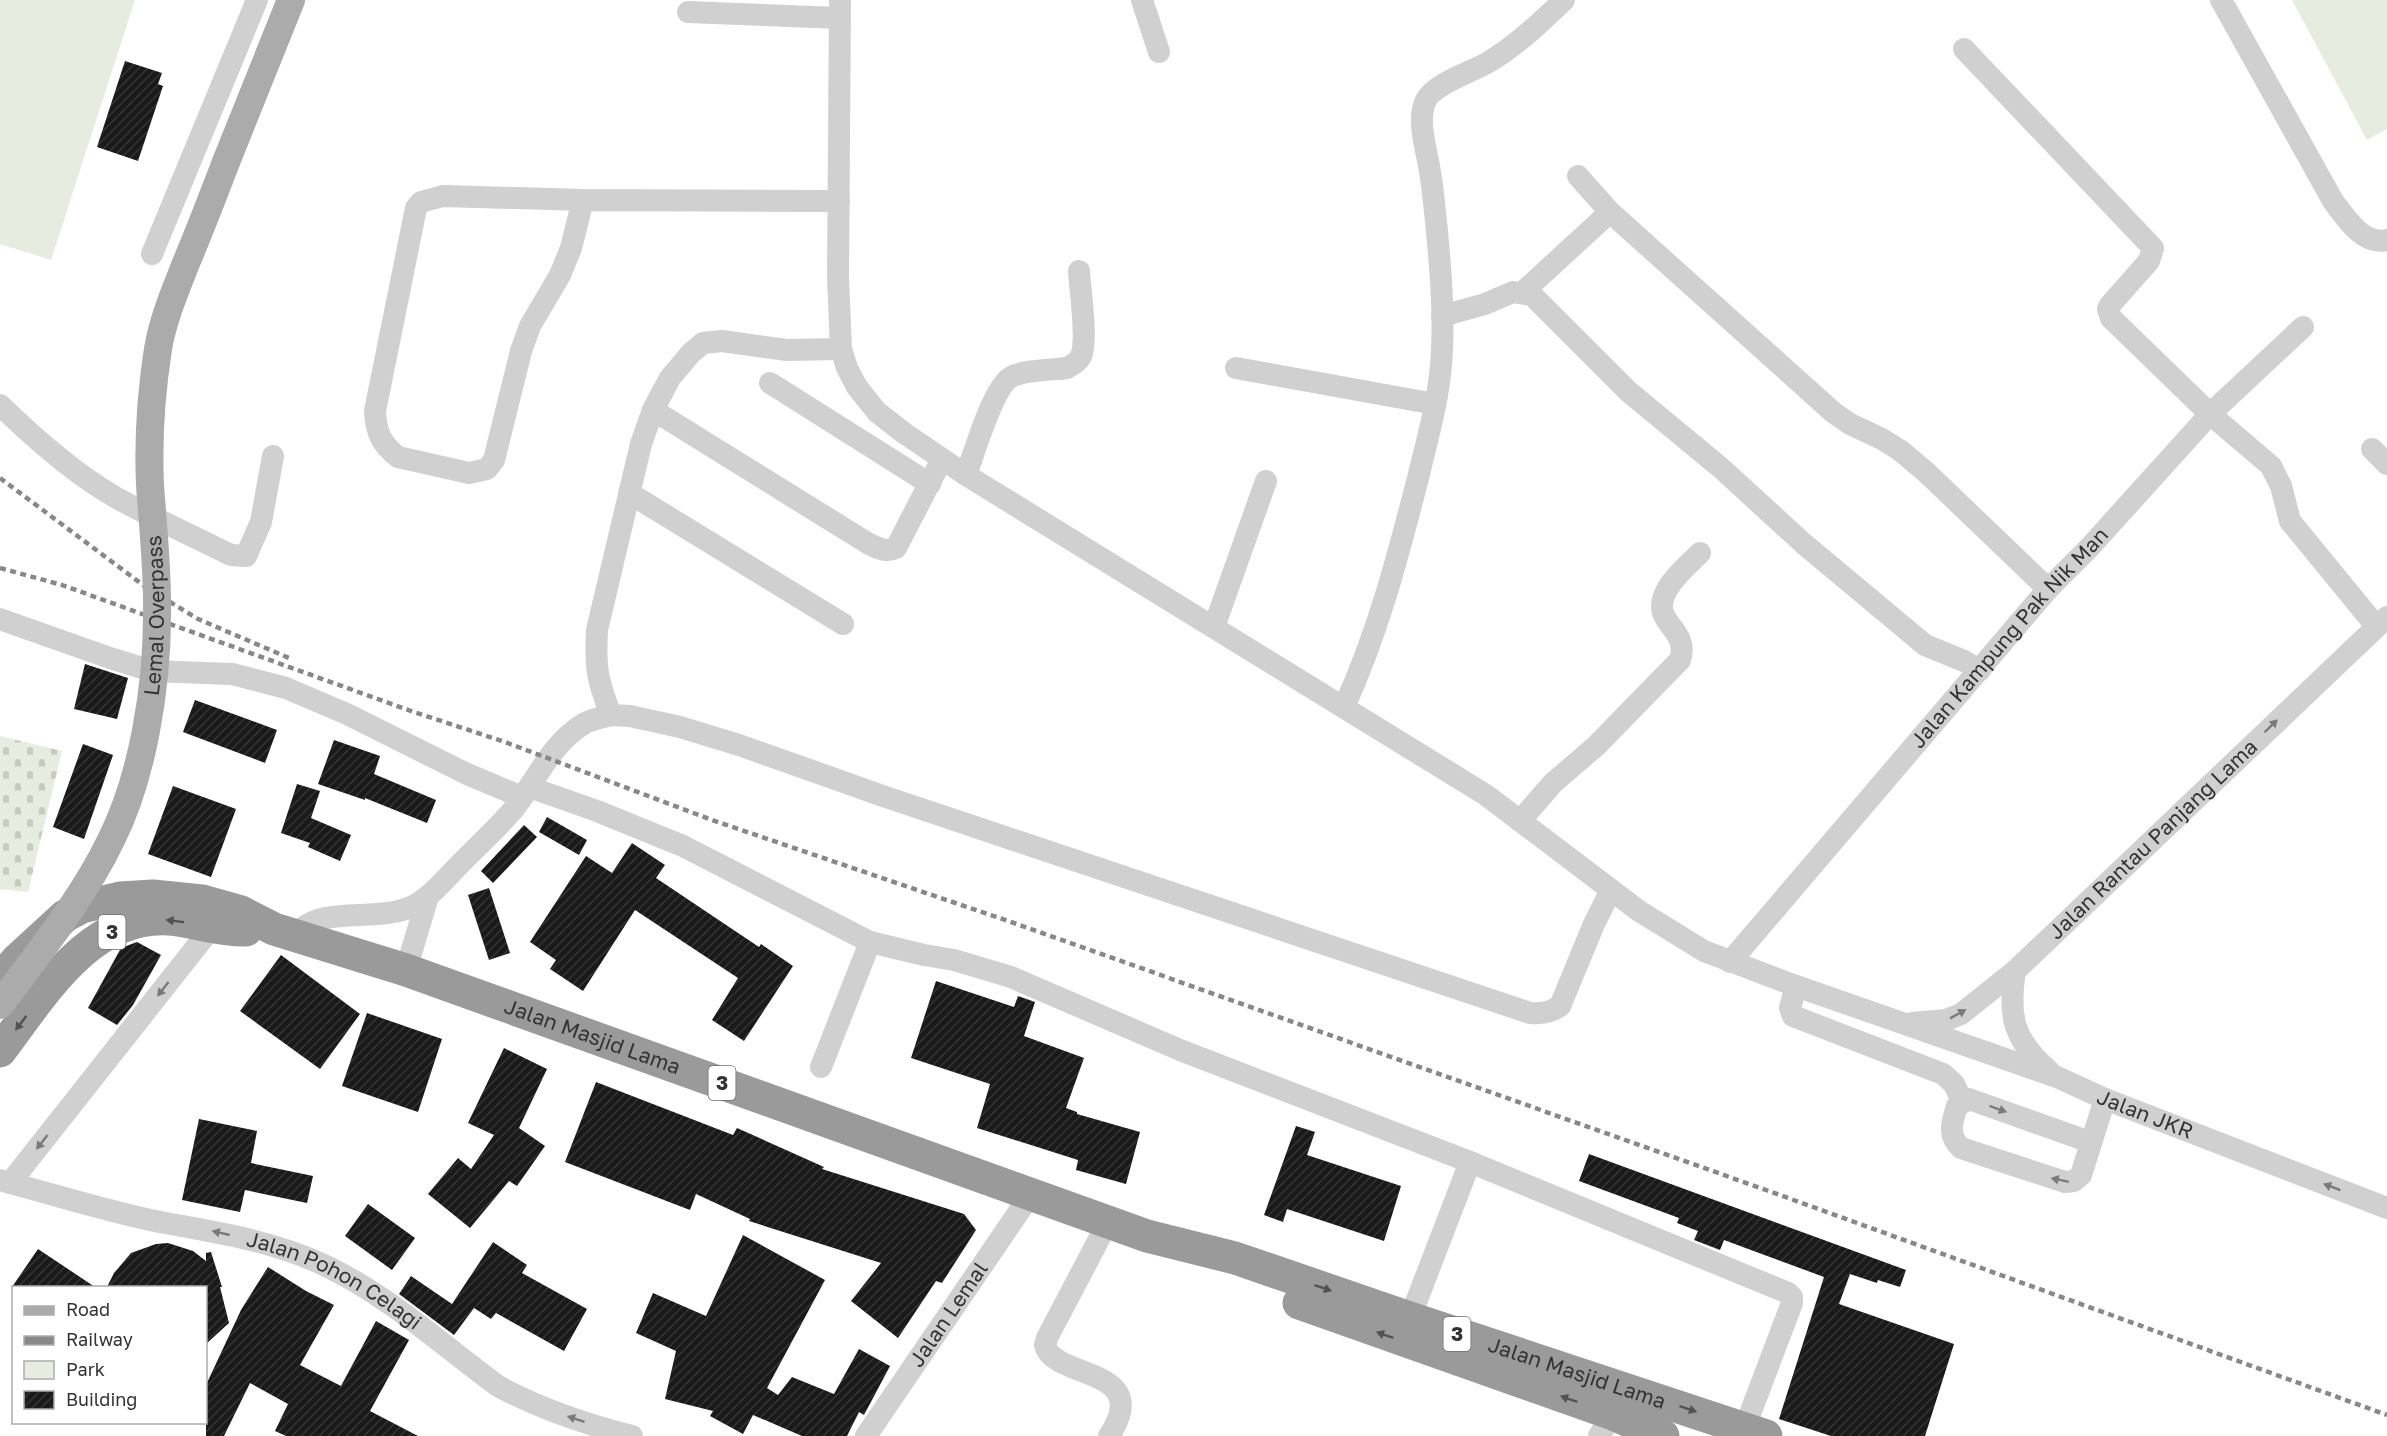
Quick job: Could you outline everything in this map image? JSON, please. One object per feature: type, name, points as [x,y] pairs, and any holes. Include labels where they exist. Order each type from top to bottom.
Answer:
[{"type":"highway","name":"Jalan Masjid Lama","points":[[8,969],[73,911],[120,898],[153,896],[202,901],[241,912],[285,933],[406,970],[1147,1236],[1235,1258],[1274,1283],[1606,1425],[1663,1436]]},
{"type":"highway","name":"Jalan Masjid Lama","points":[[0,1051],[62,970],[84,949],[102,937],[139,921],[170,919],[239,931],[285,933]]},
{"type":"highway","name":"Jalan Masjid Lama","points":[[1274,1283],[1410,1318],[1756,1432]]},
{"type":"main road","name":"Lemal Overpass","points":[[0,1005],[74,906],[91,878],[112,839],[132,787],[151,710],[157,661],[156,560],[150,483],[150,435],[158,347],[168,309],[291,0]]},
{"type":"street","points":[[152,254],[257,0]]},
{"type":"street","points":[[1142,0],[1159,52]]},
{"type":"street","points":[[1344,707],[1381,614],[1396,564],[1435,404],[1442,349],[1442,316],[1436,224],[1423,130],[1424,104],[1428,96],[1437,88],[1488,63],[1523,39],[1564,0]]},
{"type":"street","points":[[2221,0],[2333,201],[2354,227],[2368,238],[2387,240]]},
{"type":"street","points":[[688,12],[840,9]]},
{"type":"street","name":"Jalan JKR","points":[[840,9],[838,311],[841,349],[856,387],[877,412],[904,434],[966,475],[1486,795],[1611,891],[1677,936],[1704,951],[1902,1024],[2057,1077],[2105,1099],[2386,1204]]},
{"type":"street","points":[[1964,49],[2153,248],[2149,261],[2110,305],[2111,318],[2210,414],[2271,466],[2281,486],[2290,521],[2382,621]]},
{"type":"street","points":[[1578,176],[1610,212],[1834,413],[1850,424],[1882,439],[1927,473],[2048,589]]},
{"type":"street","points":[[583,200],[571,248],[560,275],[530,326],[521,351],[494,460],[487,469],[469,473],[398,457],[379,437],[375,411],[416,208],[421,202],[443,196],[583,200],[839,201]]},
{"type":"street","points":[[1523,292],[1610,212]]},
{"type":"street","points":[[966,475],[991,408],[1004,384],[1011,377],[1067,368],[1075,364],[1081,356],[1083,344],[1079,271]]},
{"type":"street","points":[[1442,316],[1485,304],[1513,292],[1532,295],[1629,392],[1721,468],[1804,544],[1916,638],[1935,651],[1964,661],[1980,670]]},
{"type":"street","name":"Jalan Kampung Pak Nik Man","points":[[1730,962],[2048,589],[2089,548],[2210,414],[2303,327]]},
{"type":"street","points":[[611,715],[599,684],[596,660],[597,630],[641,444],[653,410],[670,378],[691,353],[703,343],[722,341],[787,350],[841,349]]},
{"type":"street","points":[[1236,368],[1435,404]]},
{"type":"street","points":[[770,383],[930,484]]},
{"type":"street","points":[[0,405],[45,445],[115,497],[231,555],[246,556],[261,522],[273,456]]},
{"type":"street","points":[[653,410],[869,544],[883,550],[890,551],[896,548],[942,459]]},
{"type":"street","points":[[1214,627],[1266,481]]},
{"type":"street","points":[[629,493],[843,624]]},
{"type":"street","points":[[1520,821],[1553,783],[1596,746],[1680,660],[1682,646],[1680,636],[1666,620],[1662,603],[1670,585],[1700,553]]},
{"type":"street","points":[[0,619],[119,661],[152,670],[232,674],[286,688],[347,714],[467,774],[597,811],[683,846],[870,942],[954,960],[1011,977],[1180,1050],[1470,1162],[1788,1293],[1792,1303],[1756,1432]]},
{"type":"street","name":"Jalan Rantau Panjang Lama","points":[[1902,1024],[1931,1023],[1961,1014],[2015,971],[2382,621]]},
{"type":"street","points":[[8,969],[90,857],[123,789],[138,744],[147,707],[152,670]]},
{"type":"street","points":[[285,933],[315,921],[343,915],[384,915],[408,908],[428,896],[505,818],[554,748],[586,722],[611,715],[630,716],[670,725],[739,745],[891,799],[1530,1014],[1553,1011],[1560,1006],[1594,924],[1611,891]]},
{"type":"street","points":[[90,857],[91,873],[95,884],[120,898]]},
{"type":"street","points":[[406,970],[428,896]]},
{"type":"street","points":[[5,1181],[212,927]]},
{"type":"street","points":[[822,1067],[870,942]]},
{"type":"street","points":[[2015,971],[2011,1000],[2015,1022],[2030,1054],[2057,1077]]},
{"type":"street","points":[[1796,986],[1790,1008],[1793,1016],[1943,1074],[1954,1084],[1962,1101]]},
{"type":"street","points":[[2090,1142],[1969,1099],[1957,1106],[1951,1129],[1956,1143],[1961,1148],[2064,1182],[2074,1181],[2081,1175],[2105,1099]]},
{"type":"street","points":[[1410,1318],[1470,1162]]},
{"type":"street","name":"Jalan Pohon Celagi","points":[[5,1181],[87,1206],[227,1234],[305,1256],[344,1275],[381,1298],[498,1386],[545,1408],[632,1436]]},
{"type":"street","name":"Jalan Lemal","points":[[866,1436],[1031,1194]]},
{"type":"street","points":[[1108,1222],[1045,1345],[1052,1356],[1108,1383],[1118,1393],[1121,1405],[1119,1418],[1109,1436]]},
{"type":"green space","points":[[0,0],[135,0],[51,260],[0,244]]},
{"type":"green space","points":[[2292,0],[2387,0],[2387,129],[2367,140]]},
{"type":"green space","points":[[0,736],[62,751],[28,892],[0,889]]},
{"type":"building","points":[[125,61],[162,73],[158,84],[163,86],[138,161],[97,147]]},
{"type":"building","points":[[85,664],[128,678],[117,719],[74,709]]},
{"type":"building","points":[[195,700],[277,730],[265,763],[183,732]]},
{"type":"building","points":[[334,740],[380,756],[374,774],[436,800],[427,823],[365,798],[365,800],[318,784]]},
{"type":"building","points":[[83,744],[113,755],[84,839],[53,827]]},
{"type":"building","points":[[297,784],[320,791],[311,818],[351,835],[340,861],[308,847],[310,843],[281,833]]},
{"type":"building","points":[[173,786],[236,809],[211,877],[148,854]]},
{"type":"building","points":[[547,817],[587,840],[579,855],[539,832]]},
{"type":"building","points":[[524,825],[537,837],[493,883],[481,871]]},
{"type":"building","points":[[632,843],[665,865],[656,878],[759,947],[761,944],[793,966],[744,1041],[712,1020],[738,978],[635,910],[583,991],[550,969],[556,960],[530,942],[586,856],[612,873]]},
{"type":"building","points":[[489,888],[510,953],[489,960],[468,895]]},
{"type":"building","points":[[137,942],[161,955],[133,1005],[117,1025],[88,1008],[121,948]]},
{"type":"building","points":[[281,955],[360,1014],[320,1069],[240,1011]]},
{"type":"building","points":[[936,981],[1014,1007],[1018,996],[1035,1002],[1024,1036],[1084,1058],[1066,1108],[1077,1114],[1140,1132],[1126,1184],[1076,1170],[1078,1160],[977,1128],[990,1084],[911,1058]]},
{"type":"building","points":[[367,1013],[442,1039],[418,1112],[342,1086]]},
{"type":"building","points":[[504,1048],[547,1069],[519,1128],[545,1146],[517,1186],[509,1181],[470,1228],[428,1194],[458,1158],[471,1169],[494,1135],[468,1123]]},
{"type":"building","points":[[596,1082],[733,1135],[737,1128],[824,1167],[822,1169],[964,1214],[976,1230],[942,1283],[936,1281],[898,1338],[851,1301],[881,1263],[749,1221],[750,1219],[696,1194],[690,1210],[565,1162]]},
{"type":"building","points":[[199,1119],[257,1131],[251,1163],[313,1176],[307,1203],[245,1190],[240,1212],[182,1200]]},
{"type":"building","points":[[1296,1126],[1315,1132],[1307,1155],[1401,1186],[1384,1241],[1287,1209],[1283,1222],[1264,1215]]},
{"type":"building","points":[[1589,1154],[1906,1270],[1900,1287],[1878,1280],[1877,1283],[1850,1274],[1839,1304],[1954,1344],[1925,1436],[1831,1436],[1779,1419],[1824,1277],[1724,1240],[1720,1250],[1694,1240],[1698,1231],[1677,1223],[1679,1218],[1579,1181]]},
{"type":"building","points":[[368,1204],[415,1238],[392,1270],[345,1236]]},
{"type":"building","points":[[743,1235],[825,1280],[767,1388],[778,1395],[792,1377],[834,1394],[859,1349],[890,1366],[864,1415],[859,1412],[847,1436],[802,1436],[753,1415],[743,1434],[710,1416],[713,1411],[665,1399],[676,1351],[636,1333],[653,1293],[706,1316]]},
{"type":"building","points":[[493,1242],[527,1265],[522,1273],[587,1309],[564,1351],[496,1313],[491,1319],[474,1308],[454,1335],[399,1294],[411,1276],[452,1304]]},
{"type":"building","points":[[168,1243],[193,1251],[206,1261],[206,1253],[211,1252],[222,1287],[220,1287],[229,1323],[207,1343],[207,1286],[108,1286],[114,1273],[131,1253],[156,1244]]},
{"type":"building","points":[[38,1249],[94,1286],[13,1286]]},
{"type":"building","points":[[268,1267],[306,1291],[334,1305],[300,1365],[341,1386],[376,1321],[409,1340],[370,1411],[418,1436],[286,1436],[275,1431],[288,1404],[250,1383],[224,1436],[206,1436],[207,1383],[241,1310]]},
{"type":"railway","points":[[0,478],[147,588],[198,619],[289,658]]},
{"type":"railway","points":[[0,568],[62,585],[411,711],[505,742],[712,820],[1014,923],[1766,1190],[2387,1415]]}]
